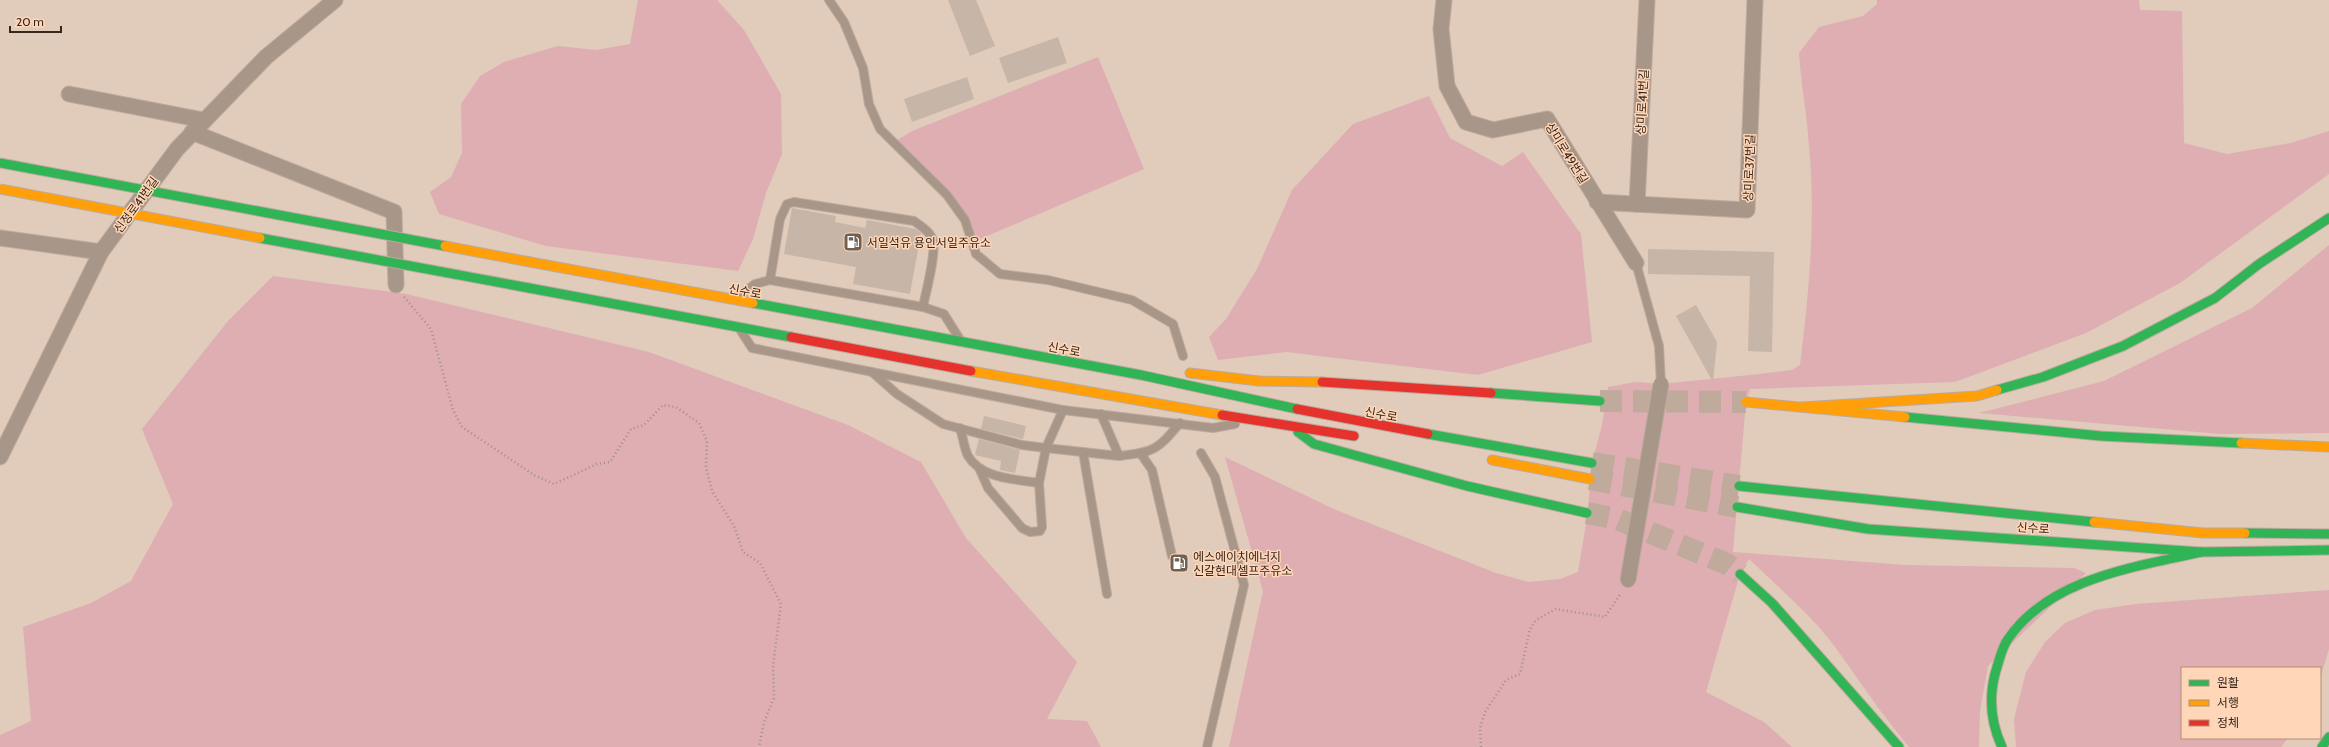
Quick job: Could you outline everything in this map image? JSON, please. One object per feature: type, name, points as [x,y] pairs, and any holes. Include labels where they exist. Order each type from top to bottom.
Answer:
[{"type":"main road","name":"신수로","points":[[0,163],[733,301],[1142,375],[1357,422],[1592,463]]},
{"type":"main road","points":[[0,189],[1084,392],[1362,437]]},
{"type":"main road","points":[[1802,407],[1977,396],[2043,377],[2122,346],[2215,298],[2259,264],[2329,218]]},
{"type":"main road","points":[[1142,375],[1180,372],[1259,381],[1331,382],[1600,402]]},
{"type":"main road","points":[[1746,402],[2101,436],[2329,447]]},
{"type":"main road","points":[[1285,424],[1314,444],[1467,486],[1587,513]]},
{"type":"main road","points":[[1484,459],[1590,480]]},
{"type":"main road","name":"신수로","points":[[1739,486],[2203,533],[2329,534]]},
{"type":"main road","name":"신수로","points":[[1737,507],[1868,529],[2201,552],[2329,550]]},
{"type":"main road","points":[[2002,747],[1996,735],[1991,710],[1992,678],[2008,638],[2039,607],[2072,587],[2100,576],[2201,552]]},
{"type":"main road","points":[[1740,574],[1772,603],[1899,747]]},
{"type":"main road","points":[[2322,747],[2329,737]]},
{"type":"street","name":"상미로49번길","points":[[1444,0],[1441,29],[1447,86],[1466,122],[1492,130],[1547,119],[1636,263]]},
{"type":"street","name":"상미로41번길","points":[[1637,204],[1647,0]]},
{"type":"street","name":"상미로37번길","points":[[1597,202],[1747,210],[1755,0]]},
{"type":"street","name":"신정로41번길","points":[[0,456],[101,252],[177,149],[192,132],[266,57],[329,2]]},
{"type":"street","points":[[69,94],[204,120]]},
{"type":"street","points":[[192,132],[394,212],[396,285]]},
{"type":"street","points":[[0,238],[101,252]]},
{"type":"street","points":[[1628,580],[1661,384]]},
{"type":"lane","points":[[830,0],[844,22],[863,68],[869,104],[880,129],[900,152],[928,174],[947,195],[965,220],[976,254],[1000,274],[1048,280],[1132,300],[1173,324],[1183,356]]},
{"type":"lane","points":[[770,280],[780,219],[787,204],[794,202],[914,221],[926,230],[933,241],[931,265],[923,306]]},
{"type":"lane","points":[[1636,263],[1659,346],[1661,384]]},
{"type":"lane","points":[[733,301],[755,284],[770,280],[923,306],[944,314],[961,342]]},
{"type":"lane","points":[[738,327],[752,348],[1063,410],[1213,428],[1264,420]]},
{"type":"lane","points":[[871,372],[897,394],[943,424],[1022,445],[1119,456],[1141,454],[1160,446],[1180,423]]},
{"type":"lane","points":[[960,428],[968,455],[980,470],[988,488],[1022,528],[1030,532],[1040,531],[1042,527],[1039,483],[1046,448],[1063,410]]},
{"type":"lane","points":[[1101,414],[1119,456]]},
{"type":"lane","points":[[1083,452],[1107,594]]},
{"type":"lane","points":[[1201,452],[1215,477],[1244,585],[1207,747]]},
{"type":"lane","points":[[1141,454],[1152,470],[1172,556]]},
{"type":"lane","points":[[980,470],[1039,483]]},
{"type":"path","points":[[396,285],[411,306],[431,329],[453,410],[462,427],[534,475],[554,484],[597,464],[610,462],[631,429],[644,425],[663,405],[676,407],[699,423],[707,441],[706,467],[712,491],[734,526],[743,552],[760,563],[781,604],[777,622],[778,638],[773,666],[774,698],[764,722],[759,747]]},
{"type":"path","points":[[1481,747],[1480,728],[1485,712],[1506,680],[1520,674],[1530,629],[1536,620],[1556,609],[1605,617],[1628,580]]},
{"type":"shaded area","points":[[638,0],[717,0],[744,30],[781,94],[782,154],[766,193],[753,239],[738,271],[546,246],[439,214],[430,192],[451,177],[462,153],[461,104],[480,76],[504,62],[558,46],[596,50],[630,44]]},
{"type":"shaded area","points":[[1877,0],[2139,0],[2140,10],[2182,11],[2184,143],[2227,154],[2291,143],[2329,131],[2329,174],[2180,283],[2086,333],[1955,382],[1750,389],[1746,402],[1733,552],[1906,565],[2074,568],[2086,573],[1988,666],[1980,711],[1979,747],[1909,747],[1820,628],[1749,559],[1740,574],[1706,692],[1764,722],[1792,747],[1229,747],[1263,591],[1225,457],[1336,510],[1496,573],[1529,582],[1560,579],[1578,572],[1587,518],[1592,463],[1602,425],[1608,387],[1635,382],[1661,384],[1750,375],[1792,370],[1800,365],[1809,283],[1812,201],[1808,134],[1799,53],[1819,27],[1863,16],[1877,4]]},
{"type":"shaded area","points":[[1098,57],[1144,169],[973,242],[947,195],[893,143],[912,131]]},
{"type":"shaded area","points":[[1429,96],[1450,138],[1502,166],[1523,152],[1581,234],[1592,342],[1478,375],[1286,352],[1218,360],[1209,337],[1226,319],[1257,269],[1292,190],[1353,124]]},
{"type":"shaded area","points":[[2329,245],[2329,433],[2220,434],[1979,413],[2104,381],[2252,308]]},
{"type":"shaded area","points":[[273,276],[406,294],[649,352],[848,425],[921,462],[966,538],[1077,662],[1047,719],[1087,721],[1101,747],[0,747],[0,735],[31,721],[23,627],[91,603],[131,581],[173,504],[142,429],[228,321]]},
{"type":"shaded area","points":[[2329,590],[2329,649],[2321,676],[2321,667],[2181,667],[2181,739],[2287,739],[2281,747],[2016,747],[2014,719],[2026,672],[2045,642],[2065,623],[2095,610],[2136,604]]},
{"type":"building","points":[[948,0],[976,0],[995,46],[970,56]]},
{"type":"building","points":[[1058,37],[1067,63],[1008,83],[999,58]]},
{"type":"building","points":[[967,77],[974,99],[912,122],[904,99]]},
{"type":"building","name":"서일석유 용인서일주유소","points":[[792,208],[836,216],[835,222],[865,228],[867,220],[916,229],[921,233],[910,294],[853,284],[856,267],[784,254]]},
{"type":"building","points":[[1648,249],[1774,252],[1772,352],[1748,351],[1750,276],[1648,274]]},
{"type":"building","points":[[1696,305],[1717,342],[1713,382],[1676,316]]},
{"type":"building","points":[[984,416],[1026,426],[1023,439],[981,429]]},
{"type":"building","points":[[979,439],[1020,450],[1015,473],[1000,470],[1001,461],[975,455]]},
{"type":"tunnel","points":[[1600,401],[1746,402]]},
{"type":"tunnel","points":[[1592,463],[1739,486]]},
{"type":"tunnel","points":[[1590,479],[1737,507]]},
{"type":"tunnel","points":[[1587,513],[1617,519],[1727,564],[1740,574]]},
{"type":"traffic: fast","points":[[0,163],[445,246]]},
{"type":"traffic: fast","points":[[1997,390],[2043,377],[2123,346],[2215,298],[2259,264],[2329,218]]},
{"type":"traffic: fast","points":[[260,238],[529,288]]},
{"type":"traffic: fast","points":[[529,288],[791,337]]},
{"type":"traffic: fast","points":[[753,303],[1141,375],[1297,409]]},
{"type":"traffic: fast","points":[[1491,393],[1600,401]]},
{"type":"traffic: fast","points":[[1905,417],[2101,436],[2241,443]]},
{"type":"traffic: fast","points":[[1298,432],[1314,444],[1467,486],[1587,513]]},
{"type":"traffic: fast","points":[[1428,434],[1592,463]]},
{"type":"traffic: fast","points":[[1739,486],[2094,522]]},
{"type":"traffic: fast","points":[[1737,507],[1868,529],[2201,552],[2329,550]]},
{"type":"traffic: fast","points":[[2245,533],[2329,534]]},
{"type":"traffic: fast","points":[[2002,747],[1993,718],[1991,698],[1994,677],[2006,642],[2026,618],[2047,602],[2070,589],[2096,578],[2149,563],[2201,552]]},
{"type":"traffic: fast","points":[[1740,574],[1772,603],[1899,747]]},
{"type":"traffic: fast","points":[[2322,747],[2329,737]]},
{"type":"traffic: slow","points":[[0,189],[260,238]]},
{"type":"traffic: slow","points":[[445,246],[530,262]]},
{"type":"traffic: slow","points":[[530,262],[753,303]]},
{"type":"traffic: slow","points":[[971,371],[1222,415]]},
{"type":"traffic: slow","points":[[1190,373],[1259,381],[1322,382]]},
{"type":"traffic: slow","points":[[1802,407],[1977,396],[1997,390]]},
{"type":"traffic: slow","points":[[1746,402],[1905,417]]},
{"type":"traffic: slow","points":[[2241,443],[2329,447]]},
{"type":"traffic: slow","points":[[1492,460],[1590,479]]},
{"type":"traffic: slow","points":[[2094,522],[2203,533],[2245,533]]},
{"type":"traffic: jam","points":[[791,337],[971,371]]},
{"type":"traffic: jam","points":[[1322,382],[1491,393]]},
{"type":"traffic: jam","points":[[1297,409],[1428,434]]},
{"type":"traffic: jam","points":[[1222,415],[1354,436]]},
{"type":"place","name":"서일석유 용인서일주유소","points":[[853,242]]},
{"type":"place","name":"에스에이치에너지 신갈현대셀프주유소","points":[[1179,563]]}]
